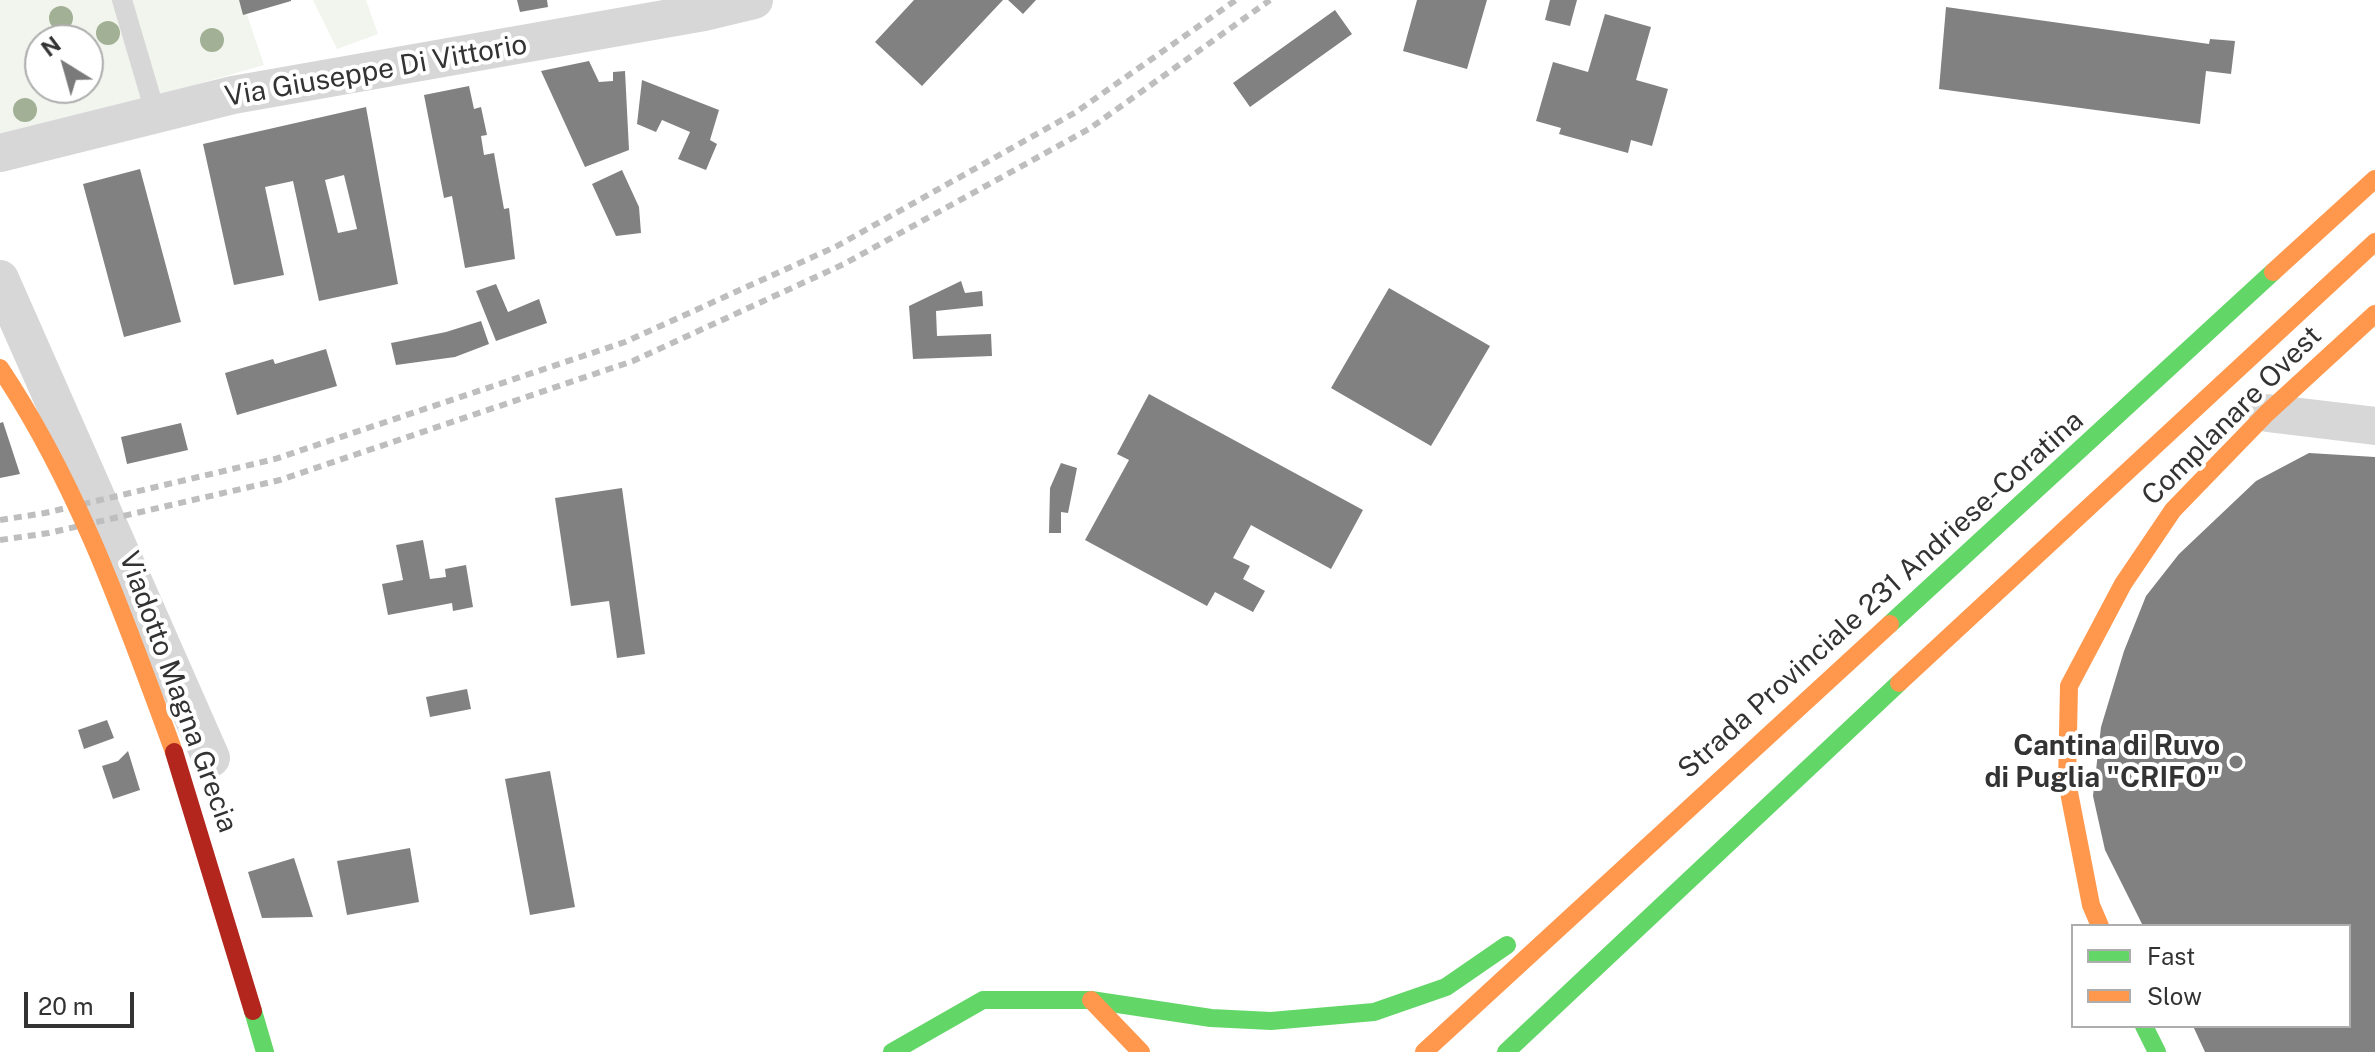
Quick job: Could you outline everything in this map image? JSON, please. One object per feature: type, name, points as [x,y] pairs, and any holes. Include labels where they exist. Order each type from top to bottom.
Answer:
[{"type":"main road","name":"Strada Provinciale 231 Andriese-Coratina","points":[[1424,1052],[2375,179]]},
{"type":"main road","points":[[1506,1052],[2064,528],[2375,242]]},
{"type":"main road","name":"Complanare Ovest","points":[[2099,924],[2091,905],[2067,782],[2069,686],[2123,584],[2173,510],[2267,413],[2375,314]]},
{"type":"main road","name":"Viadotto Magna Grecia","points":[[0,368],[63,476],[105,565],[180,767],[265,1052]]},
{"type":"main road","points":[[892,1052],[983,1000],[1091,1000],[1211,1018],[1271,1021],[1374,1012],[1446,987],[1637,855]]},
{"type":"main road","points":[[1091,1000],[1141,1052]]},
{"type":"main road","points":[[2145,1028],[2157,1052]]},
{"type":"street","name":"Via Giuseppe Di Vittorio","points":[[0,153],[233,95],[704,12],[754,0]]},
{"type":"street","points":[[0,279],[211,758]]},
{"type":"street","points":[[2267,413],[2375,426]]},
{"type":"lane","points":[[122,0],[156,115]]},
{"type":"shaded area","points":[[0,0],[242,0],[264,65],[0,141]]},
{"type":"shaded area","points":[[313,0],[366,0],[378,34],[337,49]]},
{"type":"building","points":[[239,0],[291,0],[291,1],[243,15]]},
{"type":"building","points":[[517,0],[547,0],[548,7],[520,12]]},
{"type":"building","points":[[914,0],[1003,0],[922,86],[875,42]]},
{"type":"building","points":[[1008,0],[1036,0],[1023,14]]},
{"type":"building","points":[[1417,0],[1487,0],[1467,69],[1403,51]]},
{"type":"building","points":[[1550,0],[1577,0],[1570,26],[1545,20]]},
{"type":"building","points":[[1946,7],[2209,44],[2210,39],[2235,41],[2231,74],[2206,71],[2200,124],[1939,89]]},
{"type":"building","points":[[1335,10],[1352,34],[1250,107],[1233,83]]},
{"type":"building","points":[[1605,14],[1651,27],[1636,80],[1668,89],[1652,146],[1631,140],[1628,153],[1559,134],[1561,128],[1536,121],[1553,62],[1588,72]]},
{"type":"building","points":[[589,61],[599,82],[613,81],[613,72],[625,71],[629,150],[585,167],[541,71]]},
{"type":"building","points":[[642,80],[719,110],[710,140],[717,144],[706,170],[678,159],[690,132],[662,120],[656,132],[637,124]]},
{"type":"building","points":[[469,86],[474,109],[481,107],[487,135],[481,136],[484,155],[494,153],[504,209],[509,208],[515,259],[465,268],[452,196],[444,198],[424,95]]},
{"type":"building","points":[[366,107],[398,284],[319,301],[293,181],[265,187],[284,275],[234,285],[203,144]],"holes":[[[344,175],[357,229],[338,233],[325,180]]]},
{"type":"building","points":[[140,169],[181,322],[124,337],[83,184]]},
{"type":"building","points":[[622,170],[639,207],[641,233],[616,236],[592,184]]},
{"type":"building","points":[[961,281],[965,293],[982,291],[983,306],[936,311],[937,336],[991,334],[992,356],[913,359],[909,306]]},
{"type":"building","points":[[496,284],[508,312],[539,299],[547,323],[496,341],[476,291]]},
{"type":"building","points":[[1389,288],[1490,346],[1431,446],[1331,388]]},
{"type":"building","points":[[481,321],[489,344],[455,357],[396,365],[391,343]]},
{"type":"building","points":[[326,349],[337,386],[237,415],[225,373],[273,359],[275,364]]},
{"type":"building","points":[[1149,394],[1363,510],[1331,569],[1251,525],[1233,558],[1250,566],[1243,579],[1265,591],[1253,612],[1215,592],[1207,606],[1085,540],[1129,460],[1117,454]]},
{"type":"building","points":[[3,422],[20,474],[0,478],[0,423]]},
{"type":"building","points":[[181,423],[188,450],[127,464],[121,437]]},
{"type":"building","name":"Cantina di Ruvo di Puglia \"CRIFO\"","points":[[2309,453],[2375,457],[2375,1052],[2205,1052],[2194,1028],[2351,1028],[2351,924],[2142,924],[2105,850],[2093,796],[2101,727],[2124,651],[2146,596],[2179,554],[2256,481]]},
{"type":"building","points":[[1061,463],[1077,468],[1068,513],[1061,512],[1061,533],[1049,533],[1050,488]]},
{"type":"building","points":[[622,488],[645,654],[617,658],[609,601],[571,606],[555,498]]},
{"type":"building","points":[[423,540],[430,579],[446,577],[445,569],[466,565],[473,607],[453,611],[452,603],[388,615],[382,584],[403,580],[396,545]]},
{"type":"building","points":[[467,689],[471,709],[430,717],[426,697]]},
{"type":"building","points":[[107,720],[114,738],[84,749],[78,730]]},
{"type":"building","points":[[128,751],[140,790],[113,799],[102,766],[118,761]]},
{"type":"building","points":[[550,771],[575,907],[530,915],[505,779]]},
{"type":"building","points":[[410,848],[419,902],[347,915],[337,861]]},
{"type":"building","points":[[294,858],[313,917],[262,918],[248,872]]},
{"type":"railway","points":[[0,520],[45,513],[275,459],[625,342],[837,246],[1076,112],[1236,0]]},
{"type":"railway","points":[[0,540],[49,533],[280,480],[633,361],[844,264],[1089,129],[1270,0]]},
{"type":"traffic: fast","points":[[1890,624],[2273,272]]},
{"type":"traffic: fast","points":[[1506,1052],[1899,683]]},
{"type":"traffic: fast","points":[[892,1052],[983,1000],[1091,1000],[1211,1018],[1271,1021],[1374,1012],[1446,987],[1507,945]]},
{"type":"traffic: fast","points":[[253,1011],[265,1052]]},
{"type":"traffic: fast","points":[[2145,1028],[2157,1052]]},
{"type":"traffic: slow","points":[[2273,272],[2375,179]]},
{"type":"traffic: slow","points":[[1899,683],[2375,242]]},
{"type":"traffic: slow","points":[[2099,924],[2091,905],[2067,782],[2069,686],[2123,584],[2173,510],[2267,413],[2375,314]]},
{"type":"traffic: slow","points":[[0,368],[54,459],[77,506],[118,603],[174,752]]},
{"type":"traffic: slow","points":[[1424,1052],[1890,624]]},
{"type":"traffic: slow","points":[[1091,1000],[1141,1052]]},
{"type":"traffic: jam","points":[[174,752],[253,1011]]},
{"type":"place","name":"Cantina di Ruvo di Puglia \"CRIFO\"","points":[[2236,762]]}]
